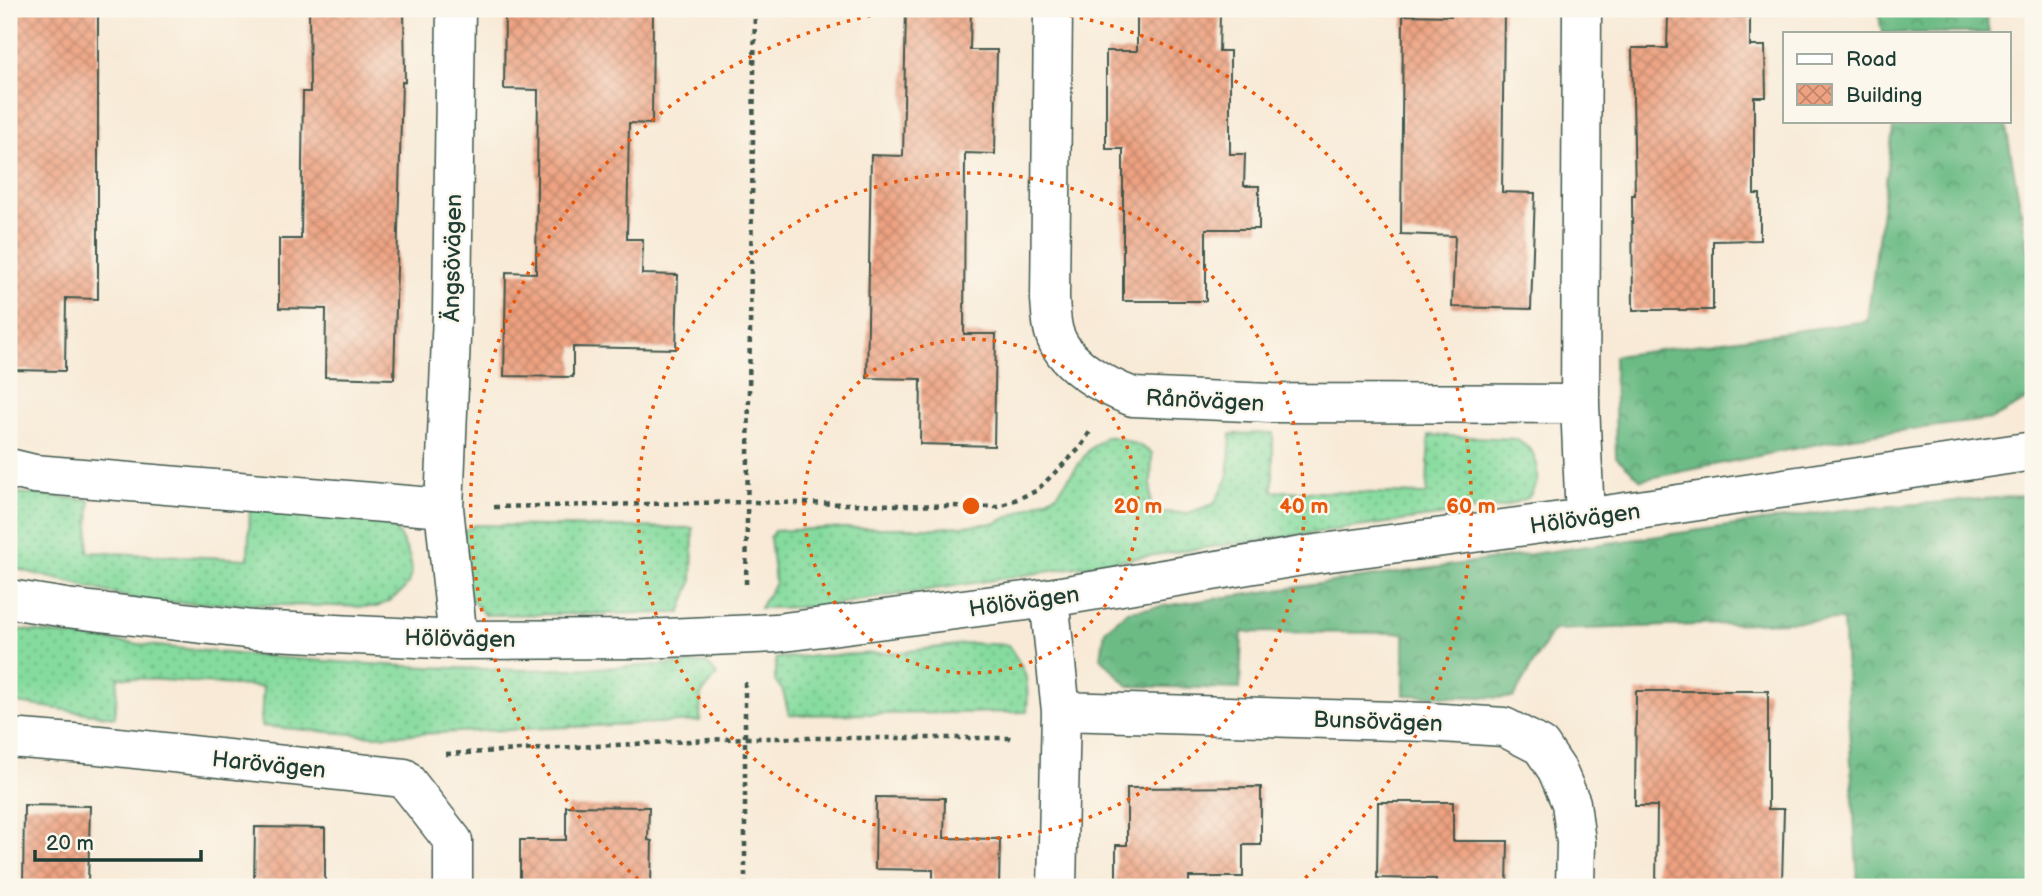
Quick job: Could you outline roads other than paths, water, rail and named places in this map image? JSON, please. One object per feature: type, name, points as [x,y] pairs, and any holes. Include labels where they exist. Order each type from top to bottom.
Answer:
[{"type":"street","name":"Ängsövägen","points":[[456,9],[452,299],[444,508],[458,640]]},
{"type":"street","name":"Rånövägen","points":[[1053,9],[1050,299],[1054,333],[1070,359],[1115,390],[1133,397],[1270,403],[1580,404]]},
{"type":"street","points":[[1581,9],[1580,404],[1585,518]]},
{"type":"street","name":"Hölövägen","points":[[9,599],[253,630],[458,640],[644,639],[776,634],[1049,598],[1308,555],[1585,518],[2033,451]]},
{"type":"street","points":[[9,468],[34,474],[444,508]]},
{"type":"street","points":[[1049,598],[1060,724],[1058,887]]},
{"type":"street","name":"Bunsövägen","points":[[1060,724],[1427,722],[1504,727],[1541,746],[1557,770],[1570,803],[1576,842],[1575,887]]},
{"type":"street","name":"Harövägen","points":[[9,738],[99,745],[404,778],[453,841],[453,887]]}]
